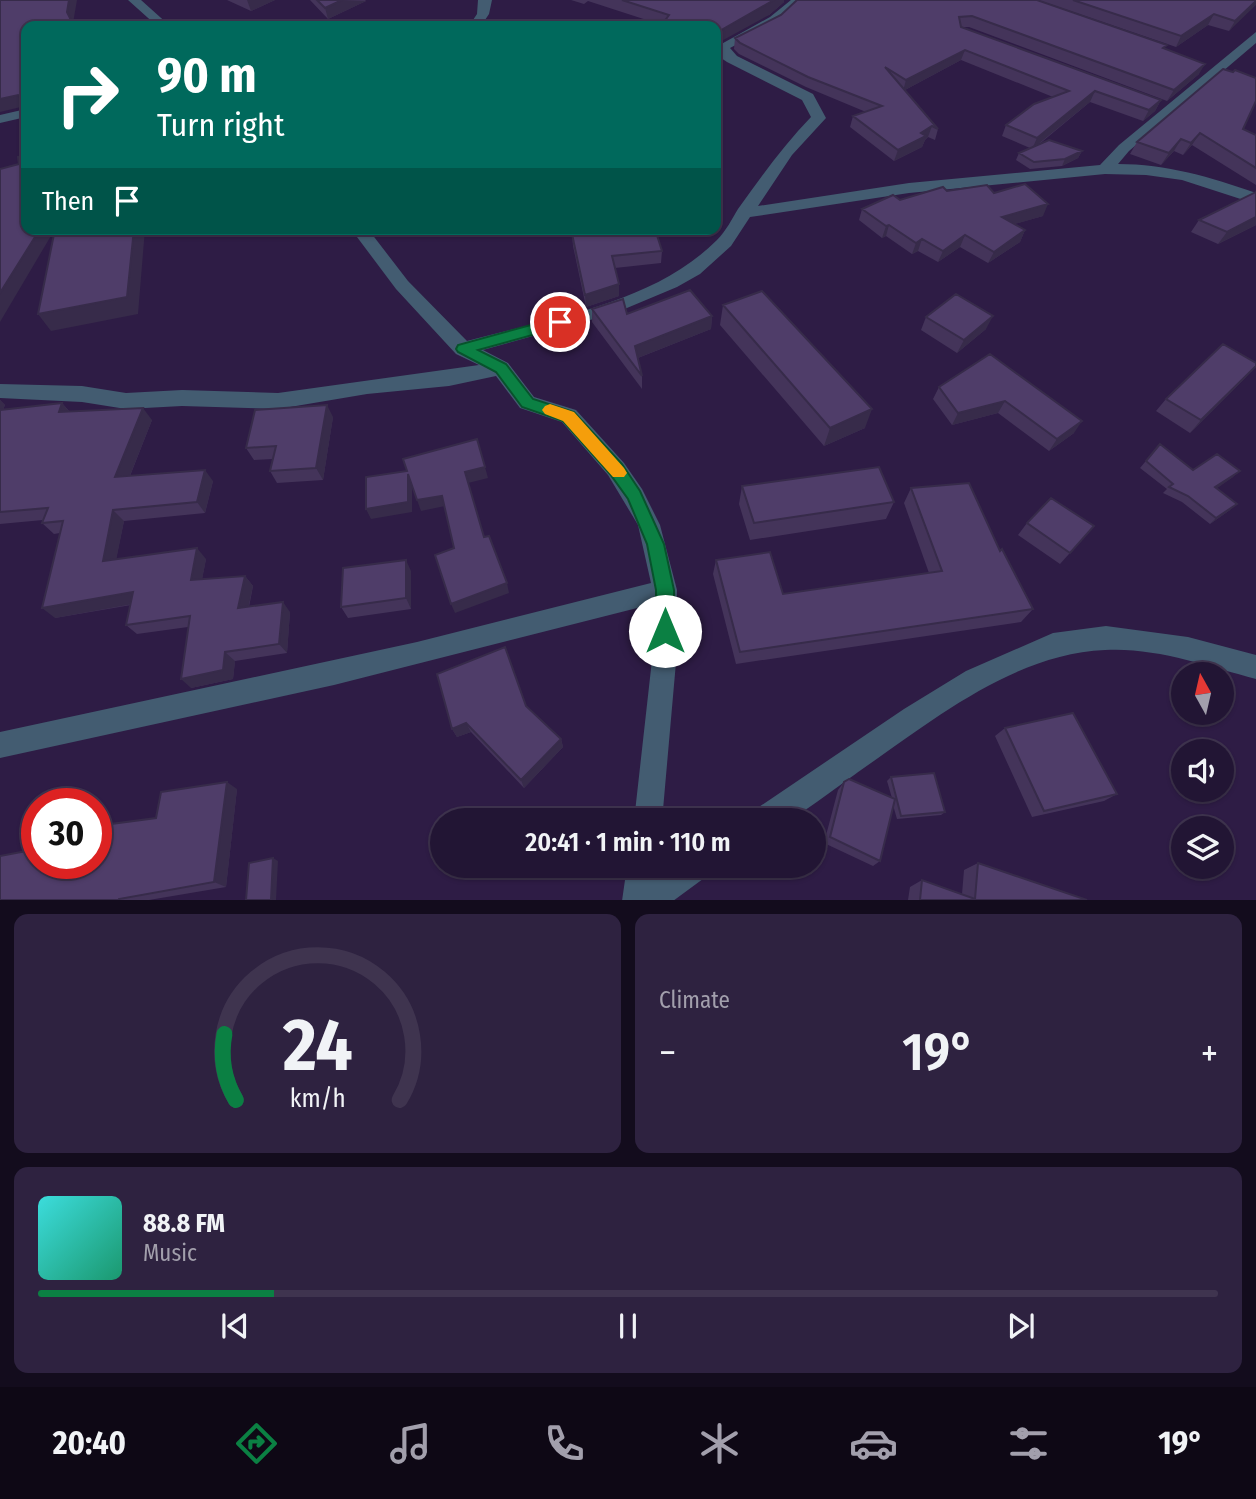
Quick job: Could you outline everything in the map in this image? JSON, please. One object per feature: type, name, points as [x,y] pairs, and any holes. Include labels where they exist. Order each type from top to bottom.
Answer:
[{"type":"street","points":[[134,0],[158,21]]},
{"type":"street","points":[[479,21],[487,0]]},
{"type":"street","points":[[463,349],[609,309],[671,284],[711,256],[725,242],[786,152],[819,118],[808,97],[732,59],[726,55],[723,47],[774,20],[799,0]]},
{"type":"street","points":[[1105,169],[1162,107],[1210,66],[1256,36]]},
{"type":"street","points":[[0,120],[21,114]]},
{"type":"street","points":[[744,213],[909,188],[1105,169],[1170,171],[1203,179],[1256,199]]},
{"type":"street","points":[[364,235],[402,285],[463,349],[501,368],[527,403],[569,416],[616,469],[634,495],[649,525],[665,590],[665,651],[650,808]]},
{"type":"street","points":[[0,391],[82,394],[125,401],[182,398],[278,401],[366,387],[449,379],[501,368]]},
{"type":"street","points":[[0,745],[369,666],[547,623],[665,590]]},
{"type":"street","points":[[782,808],[913,718],[975,680],[1053,645],[1107,638],[1135,640],[1188,649],[1256,667]]},
{"type":"street","points":[[637,900],[640,878]]},
{"type":"street","points":[[648,900],[680,878]]},
{"type":"building","points":[[0,0],[69,0],[67,12],[72,21],[21,21],[21,99],[18,95],[0,99]]},
{"type":"building","points":[[317,0],[342,0],[325,8]]},
{"type":"building","points":[[622,0],[774,0],[721,30],[721,21],[665,21],[669,15]]},
{"type":"building","points":[[797,0],[1037,0],[1167,45],[1163,48],[1205,64],[1174,90],[972,16],[959,17],[961,27],[1161,100],[1149,110],[1095,91],[1037,138],[1006,125],[1034,104],[1069,91],[965,50],[906,80],[885,67],[938,129],[932,126],[921,133],[926,136],[898,150],[853,116],[882,106],[808,77],[735,38],[781,15]]},
{"type":"building","points":[[1073,0],[1256,1],[1235,21],[1214,14],[1181,36]]},
{"type":"building","points":[[1223,69],[1233,72],[1235,70],[1256,78],[1256,101],[1243,129],[1256,135],[1256,168],[1200,133],[1191,143],[1181,139],[1169,153],[1137,142]]},
{"type":"building","points":[[1049,140],[1082,151],[1065,159],[1034,162],[1019,153]]},
{"type":"building","points":[[21,156],[21,235],[36,235],[0,293],[0,169],[19,164],[18,157]]},
{"type":"building","points":[[1025,184],[1048,204],[1002,217],[1025,230],[994,252],[965,235],[943,251],[922,239],[916,243],[862,209],[893,195],[900,200],[943,187],[947,191],[987,185],[994,193]]},
{"type":"building","points":[[1256,192],[1256,217],[1227,232],[1199,220]]},
{"type":"building","points":[[54,235],[133,235],[127,297],[38,314]]},
{"type":"building","points":[[572,235],[657,235],[662,251],[612,256],[619,284],[585,295]]},
{"type":"building","points":[[690,290],[712,316],[635,346],[642,376],[592,309],[623,299],[627,314]]},
{"type":"building","points":[[762,291],[872,409],[830,428],[723,305]]},
{"type":"building","points":[[956,294],[993,316],[964,340],[926,317]]},
{"type":"building","points":[[1223,344],[1256,363],[1256,366],[1201,420],[1166,399]]},
{"type":"building","points":[[990,354],[1082,421],[1057,439],[1005,401],[958,413],[939,387]]},
{"type":"building","points":[[62,403],[59,412],[143,408],[115,477],[205,470],[197,502],[113,510],[103,561],[197,548],[191,580],[245,576],[238,608],[283,602],[279,644],[225,652],[223,670],[181,679],[190,616],[126,625],[133,592],[42,608],[63,521],[42,523],[48,508],[0,512],[0,410]]},
{"type":"building","points":[[327,405],[316,468],[270,471],[276,446],[246,448],[255,410]]},
{"type":"building","points":[[477,439],[485,467],[465,472],[484,537],[489,536],[507,583],[451,604],[435,555],[454,548],[442,496],[417,500],[408,474],[408,502],[366,509],[366,477],[407,471],[403,459]]},
{"type":"building","points":[[1160,444],[1193,470],[1217,454],[1240,471],[1215,487],[1237,504],[1216,518],[1188,496],[1169,487],[1173,484],[1146,461]]},
{"type":"building","points":[[879,467],[894,502],[754,523],[742,486]]},
{"type":"building","points":[[969,483],[1000,551],[1002,549],[1033,609],[740,652],[716,560],[770,552],[783,594],[942,571],[911,488]]},
{"type":"building","points":[[1051,498],[1094,526],[1070,553],[1027,523]]},
{"type":"building","points":[[406,560],[406,598],[341,607],[343,568]]},
{"type":"building","points":[[505,647],[526,706],[561,739],[521,780],[466,723],[452,729],[437,674]]},
{"type":"building","points":[[1073,713],[1117,794],[1044,811],[1005,728]]},
{"type":"building","points":[[934,773],[945,812],[901,816],[891,777]]},
{"type":"building","points":[[849,779],[895,799],[880,861],[830,837],[844,782]]},
{"type":"building","points":[[227,782],[214,882],[119,900],[0,900],[0,856],[21,852],[21,879],[112,879],[112,824],[156,818],[161,792]]},
{"type":"building","points":[[273,858],[271,900],[246,900],[249,863]]},
{"type":"building","points":[[978,863],[1087,900],[920,900],[922,880],[975,899]]},
{"type":"slow traffic","points":[[550,410],[569,416],[619,473]]},
{"type":"route","points":[[560,322],[463,349],[501,368],[527,403],[569,416],[616,469],[634,495],[655,544],[665,590],[665,631]]}]
